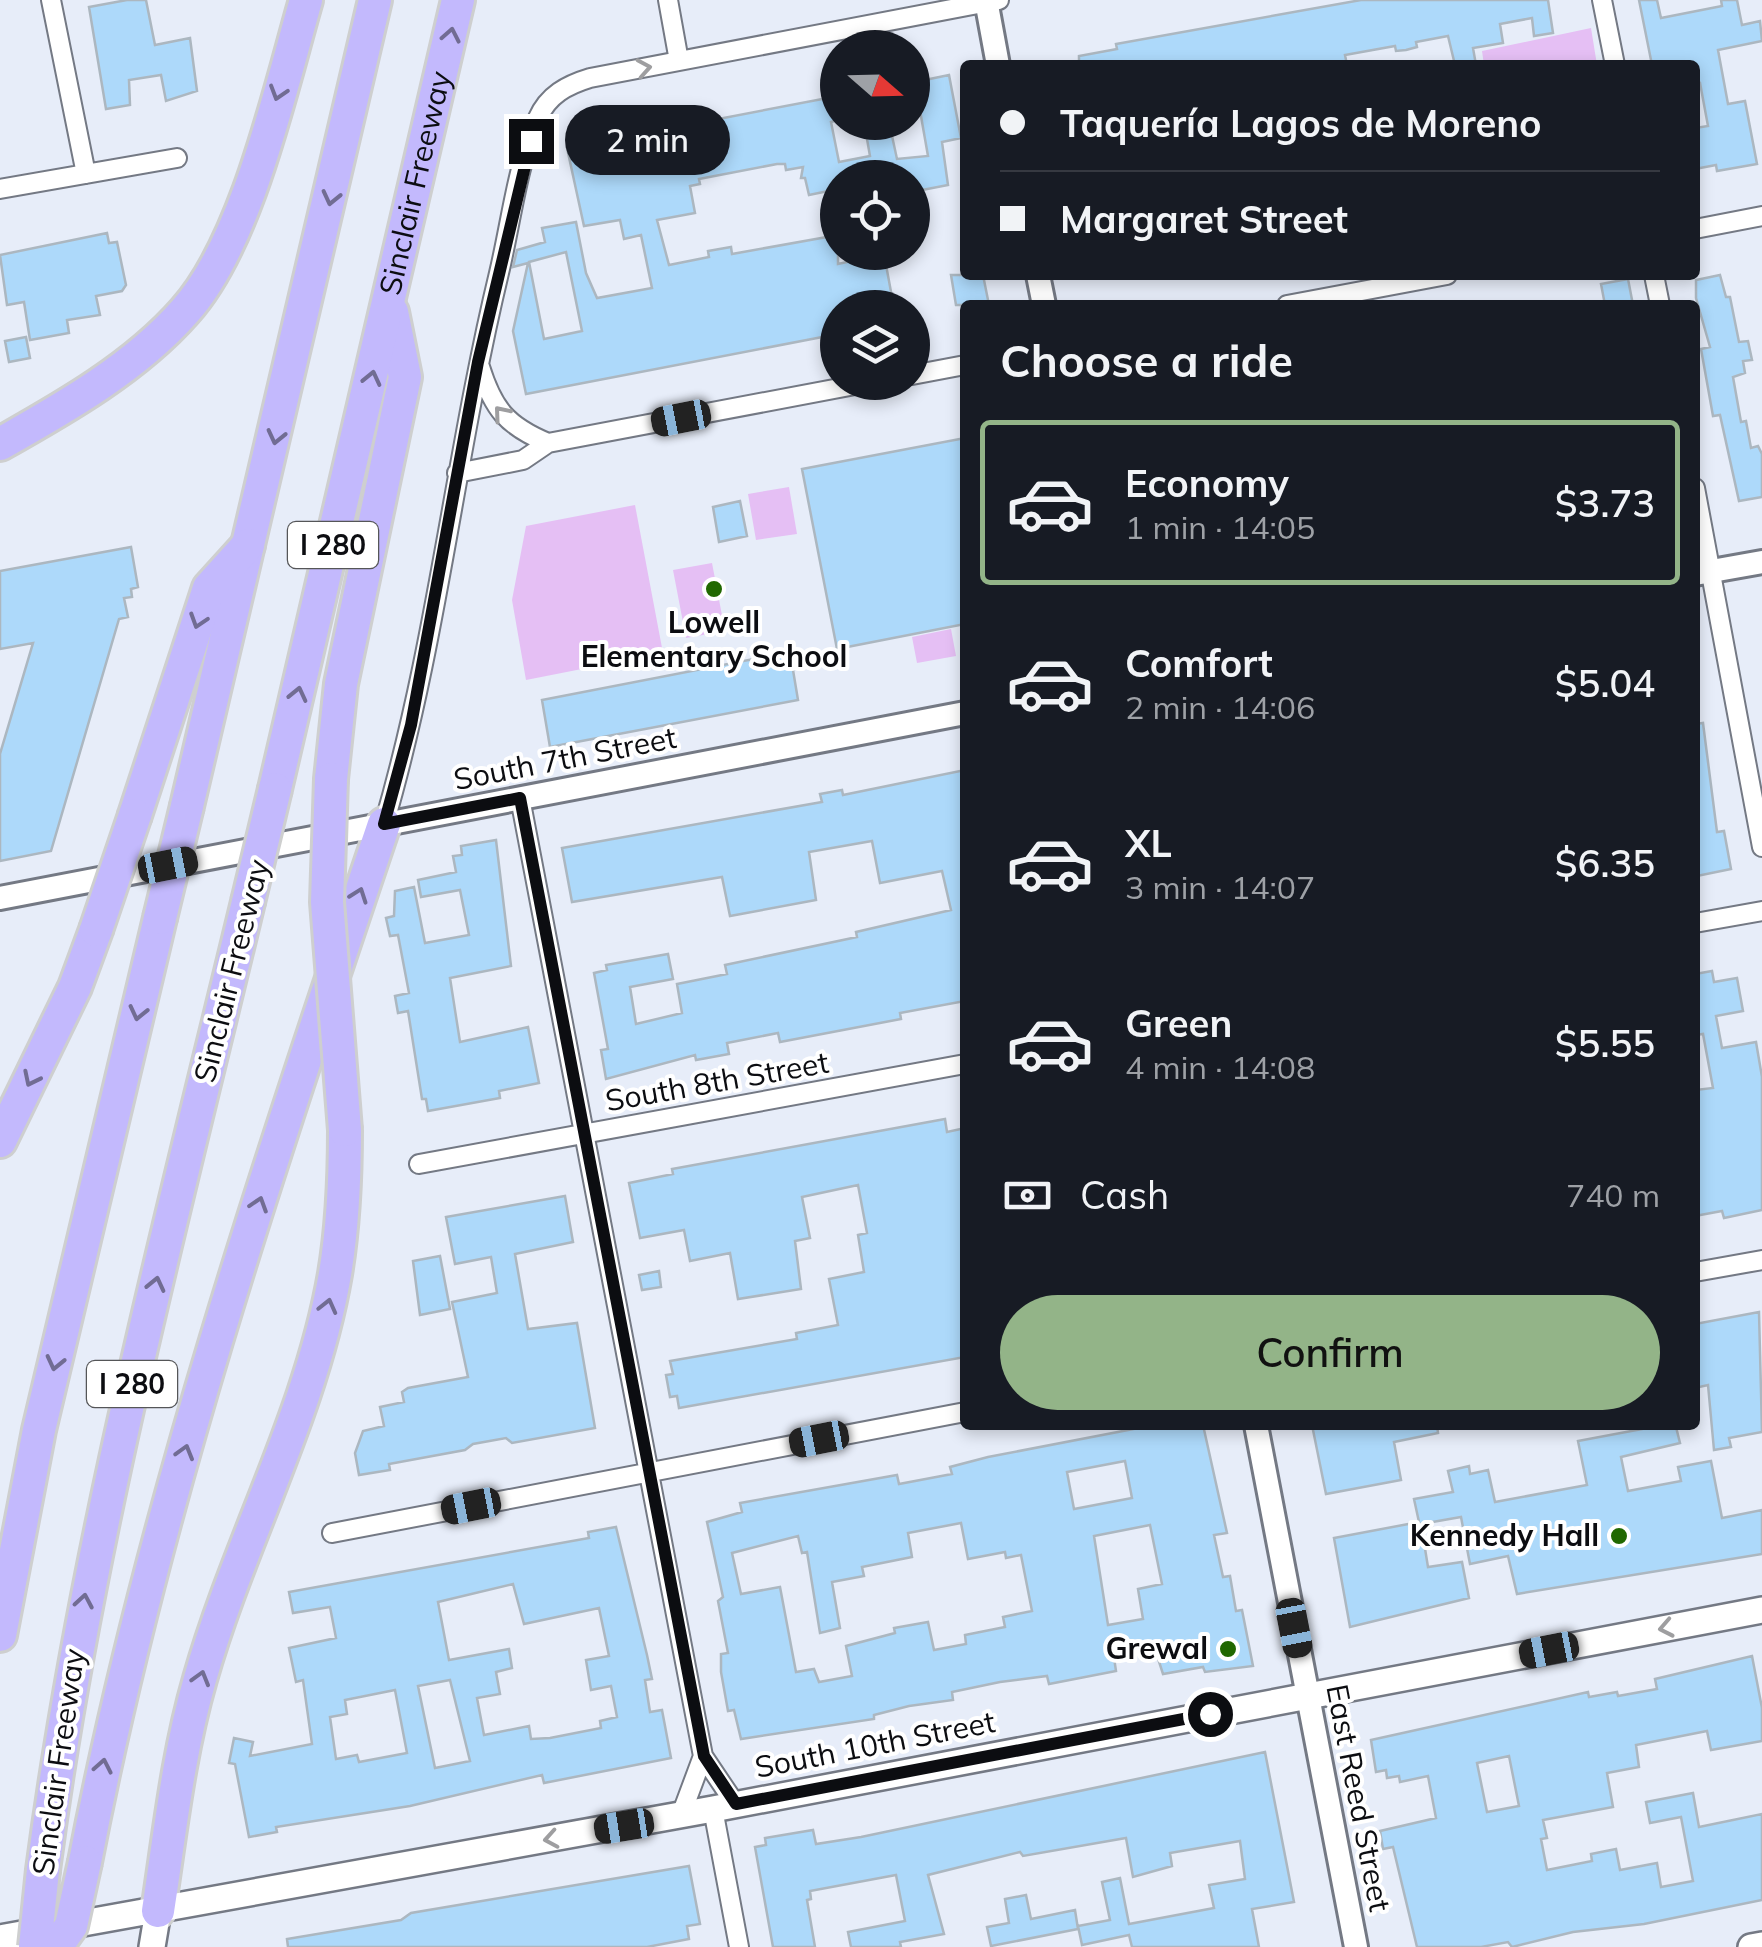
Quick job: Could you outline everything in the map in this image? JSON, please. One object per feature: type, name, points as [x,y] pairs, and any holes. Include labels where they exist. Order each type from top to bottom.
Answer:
[{"type":"highway","points":[[0,447],[103,382],[186,310],[231,234],[248,192],[306,0]]},
{"type":"highway","name":"I 280","points":[[0,1635],[39,1430],[252,542],[375,0]]},
{"type":"highway","name":"Sinclair Freeway","points":[[35,1947],[63,1714],[88,1576],[458,0]]},
{"type":"highway","points":[[158,1911],[184,1739],[200,1678],[300,1400],[334,1278],[342,1224],[345,1130],[327,902],[330,780],[341,684],[405,377],[390,301]]},
{"type":"highway","points":[[0,1141],[61,1018],[96,930],[209,588],[252,542]]},
{"type":"highway","points":[[56,1947],[71,1926],[106,1750],[157,1547],[229,1297],[384,824]]},
{"type":"main road","name":"South 10th Street","points":[[0,1938],[725,1807],[1762,1610]]},
{"type":"main road","points":[[152,1947],[158,1911]]},
{"type":"main road","points":[[1751,1947],[1762,1945]]},
{"type":"street","points":[[50,0],[86,174]]},
{"type":"street","points":[[668,0],[679,61]]},
{"type":"street","points":[[1602,0],[1614,60]]},
{"type":"street","points":[[384,824],[421,679],[478,362],[531,141],[538,116],[552,97],[590,78],[990,1],[997,60]]},
{"type":"street","points":[[0,189],[177,158]]},
{"type":"street","points":[[1700,228],[1762,216]]},
{"type":"street","points":[[1314,300],[1420,280]]},
{"type":"street","points":[[478,362],[499,414],[522,432],[548,443]]},
{"type":"street","points":[[930,371],[960,366]]},
{"type":"street","points":[[457,473],[523,460],[548,443],[820,392]]},
{"type":"street","points":[[1700,541],[1703,573],[1762,848]]},
{"type":"street","points":[[1703,573],[1762,562]]},
{"type":"street","name":"South 7th Street","points":[[0,898],[960,715]]},
{"type":"street","points":[[520,798],[704,1756],[725,1807],[739,1947]]},
{"type":"street","points":[[1700,922],[1762,911]]},
{"type":"street","name":"South 8th Street","points":[[419,1164],[960,1065]]},
{"type":"street","points":[[1700,1271],[1762,1260]]},
{"type":"street","points":[[332,1534],[960,1413]]},
{"type":"street","name":"East Reed Street","points":[[1257,1430],[1356,1947]]},
{"type":"street","points":[[681,1815],[704,1756]]},
{"type":"shaded area","points":[[1591,28],[1596,60],[1483,60],[1482,51]]},
{"type":"shaded area","points":[[789,487],[797,534],[756,540],[748,494]]},
{"type":"shaded area","points":[[635,505],[663,653],[526,680],[512,600],[526,526]]},
{"type":"shaded area","points":[[712,563],[725,631],[686,638],[673,570]]},
{"type":"shaded area","points":[[951,629],[956,656],[917,663],[912,637]]},
{"type":"building","points":[[146,0],[155,45],[190,38],[197,91],[166,101],[161,75],[129,80],[130,105],[106,109],[89,7]]},
{"type":"building","points":[[1361,0],[1548,0],[1553,33],[1534,36],[1532,18],[1500,24],[1503,43],[1473,48],[1475,60],[1454,60],[1448,36],[1416,42],[1417,47],[1406,50],[1396,51],[1395,46],[1345,55],[1346,60],[1079,60],[1079,56],[1117,49],[1116,44]]},
{"type":"building","points":[[1639,0],[1657,0],[1661,18],[1722,6],[1721,0],[1737,0],[1742,25],[1760,21],[1762,41],[1718,50],[1728,104],[1745,101],[1757,164],[1717,171],[1716,165],[1700,168],[1700,127],[1708,126],[1700,60],[1651,60]]},
{"type":"building","points":[[949,75],[960,138],[942,142],[948,185],[930,188],[930,160],[849,160],[870,156],[867,140],[893,140],[897,159],[928,156],[925,140],[930,140],[930,79]]},
{"type":"building","points":[[820,99],[820,140],[835,140],[839,160],[820,160],[820,193],[809,195],[805,178],[801,178],[803,167],[786,170],[785,164],[699,179],[700,184],[690,186],[695,213],[657,220],[669,265],[709,257],[708,251],[731,247],[732,254],[820,238],[820,270],[887,270],[891,290],[820,290],[820,337],[526,394],[513,331],[528,263],[513,267],[517,250],[545,242],[542,228],[576,222],[586,273],[597,298],[652,288],[641,235],[624,239],[620,220],[584,226],[567,148]],"holes":[[[566,252],[582,331],[544,339],[529,262]]]},
{"type":"building","points":[[107,233],[109,243],[117,242],[126,285],[122,291],[96,296],[100,315],[67,320],[69,333],[30,340],[24,302],[7,305],[0,255]]},
{"type":"building","points":[[951,275],[960,275],[960,280],[984,280],[988,300],[960,300],[960,305],[956,305]]},
{"type":"building","points":[[1720,275],[1726,297],[1730,297],[1739,342],[1748,341],[1752,360],[1743,361],[1745,373],[1733,377],[1741,422],[1746,421],[1751,448],[1758,446],[1762,454],[1762,497],[1739,501],[1720,415],[1713,416],[1701,349],[1710,347],[1700,300],[1696,298],[1696,280]]},
{"type":"building","points":[[1628,280],[1632,300],[1604,300],[1601,284]]},
{"type":"building","points":[[26,337],[30,358],[9,362],[5,341]]},
{"type":"building","points":[[960,439],[960,625],[837,649],[802,469]]},
{"type":"building","points":[[740,501],[747,536],[719,542],[713,507]]},
{"type":"building","points":[[131,547],[138,587],[131,589],[132,597],[124,598],[128,617],[119,619],[51,851],[0,861],[0,754],[33,643],[0,649],[0,571]]},
{"type":"building","points":[[790,652],[798,700],[550,747],[542,700]]},
{"type":"building","points":[[1703,723],[1717,832],[1724,831],[1731,869],[1700,875]]},
{"type":"building","points":[[960,771],[960,1002],[900,1013],[901,1019],[780,1042],[778,1033],[727,1043],[729,1054],[696,1060],[695,1055],[606,1079],[601,1050],[608,1049],[594,973],[607,970],[606,965],[668,954],[673,979],[630,987],[636,1024],[682,1013],[677,984],[727,974],[725,965],[857,937],[856,932],[951,910],[942,871],[880,883],[872,841],[809,852],[816,900],[730,916],[722,877],[572,902],[562,848],[822,802],[820,794],[842,790],[843,795]]},
{"type":"building","points":[[496,840],[511,966],[450,978],[460,1042],[528,1027],[539,1083],[499,1091],[500,1098],[428,1111],[426,1099],[422,1099],[408,1011],[398,1013],[395,996],[409,993],[398,935],[390,936],[386,918],[394,916],[395,891],[414,887],[425,943],[469,935],[460,890],[421,897],[418,880],[456,872],[453,856],[462,855],[461,846]]},
{"type":"building","points":[[1712,971],[1714,982],[1737,978],[1743,1011],[1716,1016],[1722,1048],[1756,1042],[1762,1077],[1762,1210],[1724,1218],[1722,1211],[1700,1215],[1700,1089],[1713,1088],[1703,1034],[1700,1034],[1700,973]]},
{"type":"building","points":[[945,1119],[947,1132],[960,1129],[960,1358],[679,1408],[677,1396],[670,1397],[666,1375],[673,1374],[670,1361],[797,1339],[796,1333],[838,1325],[829,1279],[864,1272],[858,1235],[867,1233],[858,1185],[802,1197],[810,1238],[795,1241],[801,1289],[738,1299],[730,1253],[690,1261],[684,1230],[640,1238],[629,1183],[673,1174],[672,1169]]},
{"type":"building","points":[[565,1196],[573,1242],[515,1254],[528,1329],[577,1323],[595,1428],[512,1443],[506,1438],[473,1444],[465,1450],[389,1464],[390,1470],[359,1475],[355,1453],[363,1431],[384,1426],[380,1407],[404,1402],[402,1392],[408,1388],[468,1377],[452,1302],[497,1293],[491,1257],[455,1264],[446,1217]]},
{"type":"building","points":[[440,1256],[450,1309],[420,1315],[413,1261]]},
{"type":"building","points":[[659,1271],[661,1287],[642,1290],[639,1275]]},
{"type":"building","points":[[1759,1312],[1762,1432],[1729,1438],[1731,1447],[1714,1450],[1708,1385],[1700,1387],[1700,1323]]},
{"type":"building","points":[[1128,1430],[1204,1430],[1227,1533],[1214,1535],[1223,1577],[1230,1576],[1236,1611],[1242,1610],[1253,1666],[1205,1672],[1203,1667],[1163,1674],[1154,1646],[1146,1645],[1113,1651],[1116,1671],[1049,1684],[1047,1676],[1000,1682],[952,1692],[953,1700],[909,1706],[874,1715],[874,1719],[741,1739],[734,1710],[728,1711],[721,1672],[721,1654],[728,1653],[718,1601],[723,1597],[707,1522],[742,1512],[740,1503],[897,1475],[899,1484],[952,1474],[950,1467]],"holes":[[[1125,1461],[1132,1498],[1074,1509],[1067,1472]],[[961,1523],[968,1559],[1005,1552],[1006,1558],[1021,1555],[1032,1611],[1003,1617],[1005,1627],[965,1635],[966,1644],[934,1650],[928,1622],[894,1628],[895,1633],[846,1646],[852,1676],[819,1682],[814,1669],[796,1672],[780,1587],[741,1594],[732,1553],[798,1536],[802,1553],[807,1552],[820,1633],[840,1628],[832,1582],[864,1576],[862,1567],[912,1557],[908,1533]],[[1150,1525],[1162,1584],[1138,1589],[1143,1619],[1108,1625],[1094,1536]]]},
{"type":"building","points":[[1313,1430],[1438,1430],[1394,1442],[1401,1480],[1326,1494]]},
{"type":"building","points":[[1637,1430],[1677,1430],[1680,1443],[1621,1457],[1628,1491],[1681,1481],[1678,1467],[1711,1461],[1722,1518],[1762,1510],[1762,1554],[1517,1594],[1508,1556],[1470,1564],[1461,1517],[1421,1524],[1428,1567],[1462,1562],[1469,1598],[1350,1627],[1334,1538],[1419,1522],[1414,1499],[1453,1492],[1448,1471],[1469,1466],[1470,1474],[1488,1470],[1495,1502],[1587,1485],[1578,1441]]},
{"type":"building","points":[[616,1527],[652,1679],[645,1680],[650,1712],[662,1710],[671,1758],[544,1783],[542,1775],[410,1806],[276,1827],[277,1832],[249,1837],[235,1764],[229,1763],[234,1738],[253,1742],[250,1756],[312,1744],[303,1680],[296,1682],[289,1648],[336,1638],[330,1607],[293,1613],[289,1592],[589,1538],[588,1532]],"holes":[[[513,1584],[524,1624],[599,1608],[609,1656],[586,1660],[591,1690],[611,1686],[617,1717],[600,1721],[601,1728],[550,1738],[531,1739],[529,1726],[484,1735],[477,1698],[500,1694],[496,1672],[512,1668],[509,1649],[449,1660],[438,1602]],[[450,1680],[470,1761],[435,1768],[418,1686]],[[395,1690],[407,1753],[359,1762],[357,1755],[336,1759],[330,1717],[347,1714],[345,1700]]]},
{"type":"building","points":[[1752,1656],[1762,1708],[1762,1741],[1711,1750],[1707,1731],[1636,1745],[1639,1767],[1607,1773],[1613,1807],[1543,1820],[1547,1838],[1541,1839],[1547,1870],[1592,1861],[1591,1854],[1616,1849],[1620,1870],[1657,1863],[1661,1887],[1693,1881],[1681,1817],[1650,1823],[1646,1802],[1693,1793],[1699,1827],[1762,1814],[1762,1900],[1644,1924],[1573,1932],[1512,1947],[1508,1942],[1481,1947],[1417,1947],[1393,1847],[1383,1849],[1380,1831],[1436,1818],[1428,1776],[1400,1782],[1399,1776],[1387,1778],[1386,1770],[1376,1772],[1371,1740],[1588,1692],[1589,1697],[1617,1692],[1618,1696],[1657,1689],[1655,1679]],"holes":[[[1509,1756],[1519,1806],[1487,1812],[1477,1763]]]},
{"type":"building","points":[[1265,1752],[1294,1902],[1252,1909],[1259,1947],[1132,1947],[1129,1935],[1082,1945],[1078,1926],[1110,1920],[1102,1882],[1120,1878],[1129,1924],[1214,1908],[1209,1885],[1245,1879],[1240,1841],[1170,1853],[1172,1866],[1133,1877],[1126,1838],[1023,1856],[1020,1852],[928,1875],[944,1934],[900,1942],[901,1947],[851,1947],[848,1932],[905,1921],[896,1875],[810,1891],[811,1899],[807,1900],[815,1947],[773,1947],[755,1847],[766,1845],[765,1838],[813,1830],[816,1844],[861,1837]]},
{"type":"building","points":[[689,1866],[700,1924],[687,1926],[689,1939],[647,1947],[288,1947],[287,1939],[401,1920],[411,1913]]},
{"type":"building","points":[[1026,1895],[1031,1919],[1075,1910],[1078,1929],[991,1946],[987,1927],[1009,1923],[1005,1899]]},
{"type":"place","name":"Lowell Elementary School","points":[[714,589]]},
{"type":"place","name":"Kennedy Hall","points":[[1619,1536]]},
{"type":"place","name":"Grewal","points":[[1228,1649]]},
{"type":"route","points":[[531,141],[478,362],[411,725],[384,824],[520,798],[704,1756],[736,1804],[1210,1714]]}]
